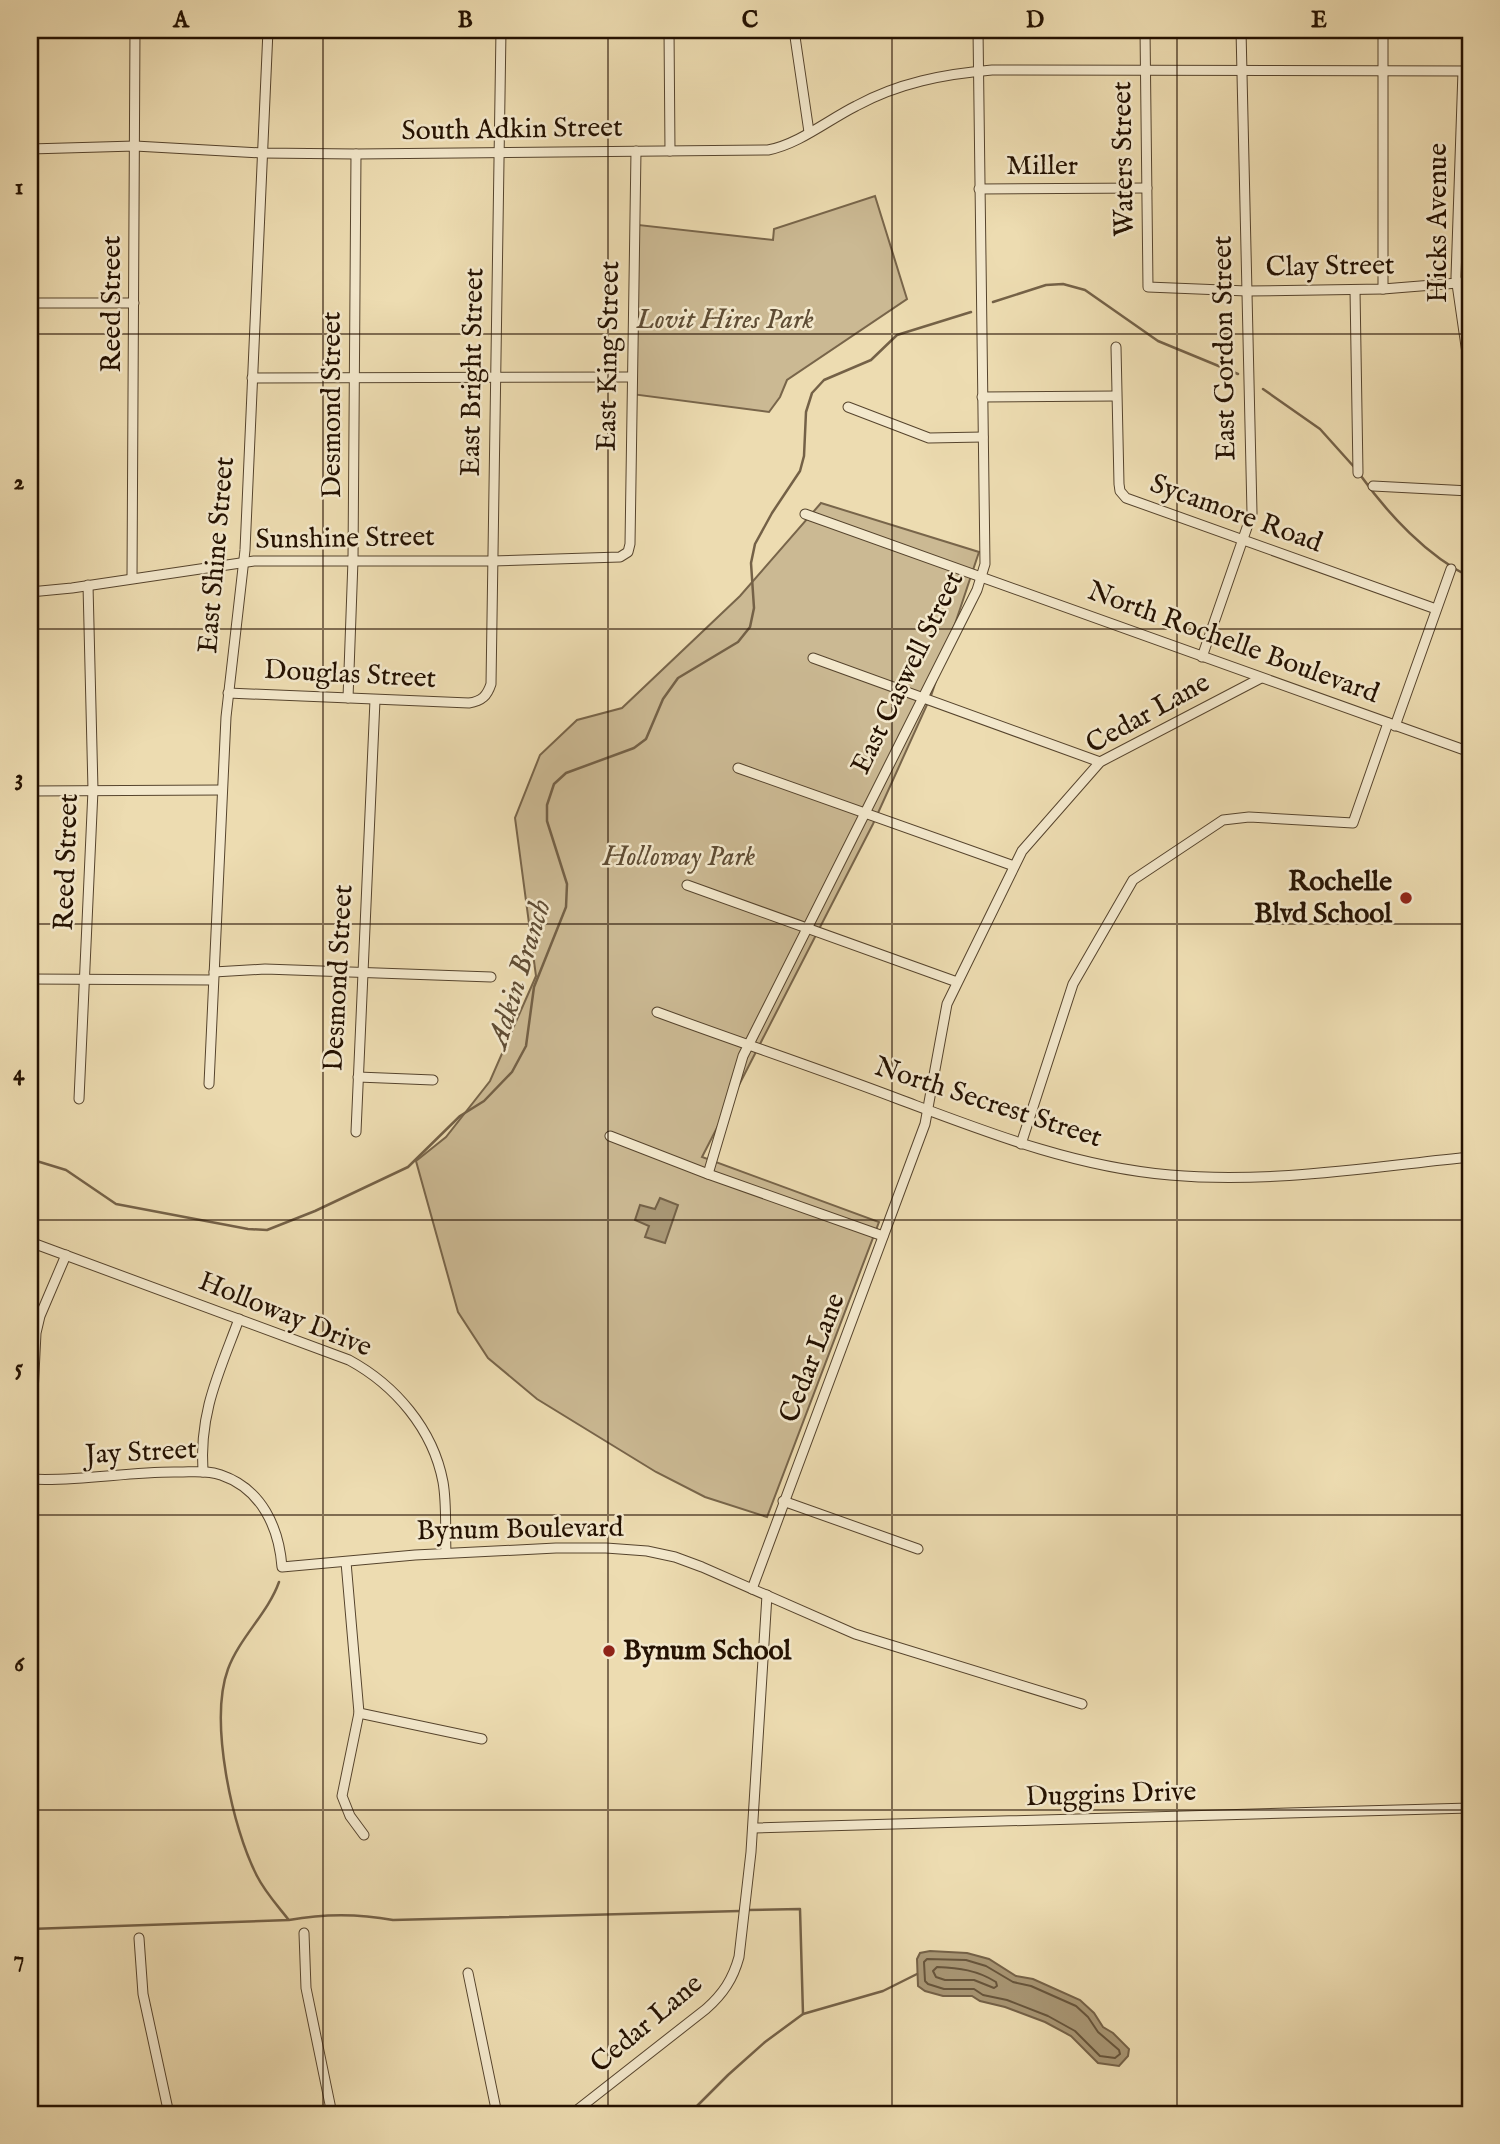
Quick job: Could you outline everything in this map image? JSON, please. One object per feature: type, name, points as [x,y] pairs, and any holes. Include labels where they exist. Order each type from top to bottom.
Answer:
[{"type":"street","name":"Reed Street","points":[[132,578],[135,30]]},
{"type":"street","name":"East Shine Street","points":[[209,1084],[228,692],[243,562],[268,30]]},
{"type":"street","name":"East Bright Street","points":[[469,703],[478,702],[487,695],[491,684],[501,30]]},
{"type":"street","points":[[669,30],[670,151]]},
{"type":"street","points":[[794,30],[809,132]]},
{"type":"street","name":"East Caswell Street","points":[[708,1174],[748,1046],[977,590],[985,564],[978,30]]},
{"type":"street","name":"Waters Street","points":[[1145,30],[1149,287]]},
{"type":"street","name":"East Gordon Street","points":[[1202,657],[1252,513],[1241,30]]},
{"type":"street","points":[[1383,30],[1383,289]]},
{"type":"street","name":"South Adkin Street","points":[[30,149],[135,146],[262,153],[356,154],[768,150],[777,148],[899,86],[960,72],[1466,71]]},
{"type":"street","name":"Hicks Avenue","points":[[1466,71],[1459,173],[1456,284],[1470,374]]},
{"type":"street","name":"East King Street","points":[[620,557],[628,552],[630,544],[636,151]]},
{"type":"street","name":"Desmond Street","points":[[348,698],[353,560],[356,154]]},
{"type":"street","points":[[1459,173],[1470,172]]},
{"type":"street","name":"Miller","points":[[979,189],[1147,188]]},
{"type":"street","name":"Clay Street","points":[[1149,287],[1247,291],[1355,290],[1470,282]]},
{"type":"street","points":[[1355,290],[1358,473]]},
{"type":"street","points":[[30,303],[134,303]]},
{"type":"street","name":"Sycamore Road","points":[[1116,347],[1119,484],[1120,491],[1126,498],[1436,610]]},
{"type":"street","points":[[253,378],[631,377]]},
{"type":"street","points":[[982,397],[1116,396]]},
{"type":"street","points":[[848,407],[929,438],[983,437]]},
{"type":"street","points":[[1373,486],[1470,491]]},
{"type":"street","name":"North Rochelle Boulevard","points":[[805,514],[1470,752]]},
{"type":"street","name":"Sunshine Street","points":[[30,592],[243,562],[492,561],[620,557]]},
{"type":"street","points":[[1021,1144],[1073,984],[1133,880],[1223,820],[1249,817],[1353,823],[1451,569]]},
{"type":"street","name":"Reed Street","points":[[79,1099],[93,790],[88,585]]},
{"type":"street","points":[[813,658],[1100,762]]},
{"type":"street","name":"Cedar Lane","points":[[752,1589],[925,1124],[947,1003],[1022,851],[1100,762],[1261,678]]},
{"type":"street","name":"Douglas Street","points":[[228,692],[469,703]]},
{"type":"street","name":"Desmond Street","points":[[356,1132],[375,700]]},
{"type":"street","points":[[738,768],[1014,866]]},
{"type":"street","points":[[30,790],[222,790]]},
{"type":"street","points":[[687,885],[957,982]]},
{"type":"street","points":[[30,979],[214,976],[265,970],[491,977]]},
{"type":"street","name":"North Secrest Street","points":[[657,1012],[1021,1144],[1121,1170],[1211,1178],[1279,1175],[1470,1157]]},
{"type":"street","points":[[358,1077],[433,1080]]},
{"type":"street","points":[[610,1136],[883,1236]]},
{"type":"street","name":"Holloway Drive","points":[[30,1242],[349,1360],[387,1386],[403,1403],[429,1442],[441,1475],[444,1486],[446,1553]]},
{"type":"street","points":[[30,1454],[36,1333],[40,1316],[66,1255]]},
{"type":"street","points":[[203,1472],[202,1436],[206,1412],[239,1319]]},
{"type":"street","name":"Jay Street","points":[[30,1479],[67,1480],[147,1473],[203,1472],[229,1478],[257,1499],[275,1528],[282,1567]]},
{"type":"street","points":[[783,1500],[918,1549]]},
{"type":"street","name":"Bynum Boulevard","points":[[282,1567],[446,1553],[556,1548],[638,1550],[675,1557],[752,1589]]},
{"type":"street","points":[[346,1562],[359,1713],[342,1796],[349,1816],[364,1835]]},
{"type":"street","points":[[752,1589],[855,1634],[1082,1704]]},
{"type":"street","name":"Cedar Lane","points":[[572,2114],[706,2009],[730,1981],[739,1957],[753,1828],[767,1595]]},
{"type":"street","points":[[359,1713],[482,1739]]},
{"type":"street","name":"Duggins Drive","points":[[753,1828],[1470,1808]]},
{"type":"street","points":[[304,1933],[306,1988],[332,2114]]},
{"type":"street","points":[[139,1938],[143,1994],[169,2114]]},
{"type":"street","points":[[468,1973],[497,2114]]},
{"type":"green space","name":"Lovit Hires Park","points":[[875,196],[907,299],[787,380],[780,397],[769,412],[631,394],[639,225],[773,240],[774,229]]},
{"type":"green space","name":"Holloway Park","points":[[821,503],[979,552],[931,696],[873,824],[702,1157],[879,1222],[767,1517],[705,1497],[656,1472],[537,1399],[488,1358],[458,1312],[416,1161],[446,1137],[490,1081],[536,976],[515,818],[540,755],[577,720],[622,708],[740,596]]},
{"type":"water","points":[[660,1198],[678,1205],[665,1243],[645,1237],[649,1226],[635,1220],[640,1205],[655,1209]]},
{"type":"water","points":[[920,1953],[967,1953],[989,1959],[1016,1976],[1033,1979],[1080,2000],[1094,2013],[1103,2027],[1129,2049],[1128,2056],[1119,2066],[1098,2063],[1071,2036],[1045,2022],[972,1996],[943,1996],[925,1991],[918,1986],[917,1959]]},
{"type":"waterway","name":"Adkin Branch","points":[[993,302],[1046,285],[1063,284],[1085,290],[1158,341],[1238,374]]},
{"type":"waterway","name":"Adkin Branch","points":[[30,1159],[66,1170],[116,1204],[248,1229],[267,1230],[315,1211],[408,1167],[460,1116],[484,1101],[512,1072],[526,1046],[534,987],[566,907],[567,884],[547,821],[547,805],[554,784],[566,773],[634,748],[646,739],[663,699],[678,678],[738,642],[750,627],[754,608],[751,563],[755,544],[800,471],[804,456],[806,412],[812,393],[824,380],[871,360],[897,335],[971,312]]},
{"type":"waterway","name":"Adkin Branch","points":[[1263,389],[1320,429],[1355,468]]},
{"type":"waterway","name":"Adkin Branch","points":[[1361,476],[1383,505],[1424,546],[1470,577]]},
{"type":"waterway","points":[[279,1582],[268,1604],[233,1657],[223,1691],[221,1717],[226,1774],[239,1831],[260,1882],[288,1919]]},
{"type":"waterway","points":[[747,1910],[800,1909],[803,2014]]},
{"type":"waterway","points":[[30,1929],[289,1920],[328,1916],[393,1920],[740,1911]]},
{"type":"waterway","points":[[689,2114],[765,2042],[803,2014],[883,1991],[917,1974]]},
{"type":"place","name":"Rochelle Blvd School","points":[[1406,898]]},
{"type":"place","name":"Bynum School","points":[[609,1651]]}]
